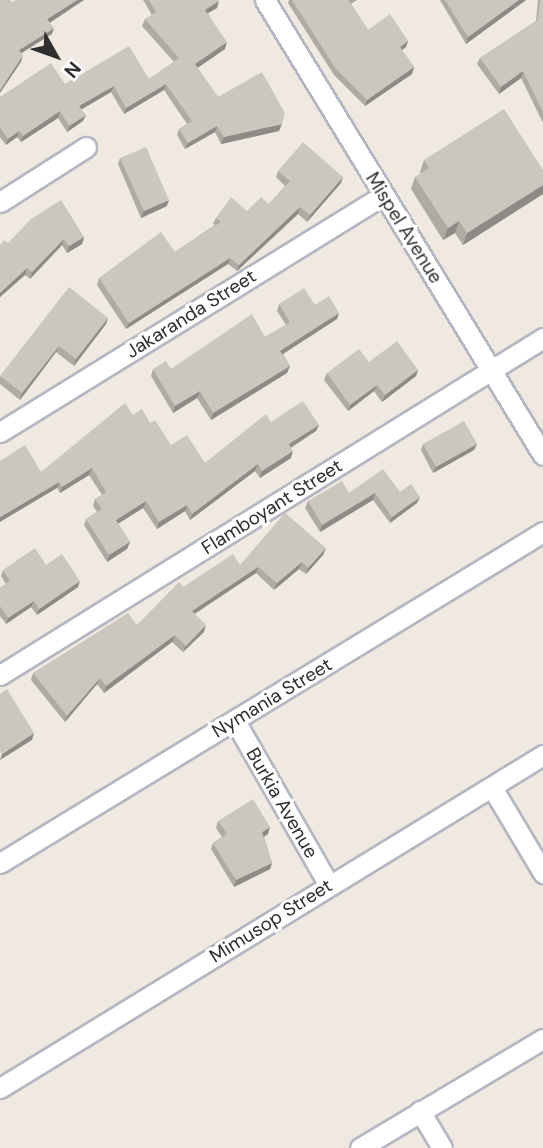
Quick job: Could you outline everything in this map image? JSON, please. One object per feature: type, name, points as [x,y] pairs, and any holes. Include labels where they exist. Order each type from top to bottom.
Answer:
[{"type":"street","name":"Mispel Avenue","points":[[265,0],[543,456]]},
{"type":"street","points":[[0,202],[86,147]]},
{"type":"street","name":"Jakaranda Street","points":[[0,432],[383,195]]},
{"type":"street","name":"Flamboyant Street","points":[[0,675],[543,338]]},
{"type":"street","name":"Nymania Street","points":[[0,863],[543,532]]},
{"type":"street","name":"Burkia Avenue","points":[[235,721],[329,885]]},
{"type":"street","name":"Mimusop Street","points":[[0,1087],[329,885],[493,789],[543,755]]},
{"type":"street","points":[[493,789],[543,873]]},
{"type":"street","points":[[360,1148],[543,1039]]},
{"type":"street","points":[[419,1111],[442,1148]]},
{"type":"building","points":[[0,0],[77,0],[47,19],[54,28],[19,50],[23,55],[0,90]]},
{"type":"building","points":[[149,0],[218,0],[205,10],[227,42],[195,64],[218,97],[262,72],[285,113],[282,124],[224,137],[217,126],[188,143],[179,129],[192,121],[166,84],[126,108],[114,86],[79,106],[86,115],[69,126],[60,111],[23,136],[19,131],[8,139],[0,127],[0,97],[51,63],[65,84],[129,46],[149,79],[179,58],[145,19],[156,12]]},
{"type":"building","points":[[292,0],[348,0],[368,30],[390,14],[408,41],[400,47],[414,67],[367,100],[336,69]]},
{"type":"building","points":[[445,0],[519,0],[468,37]]},
{"type":"building","points":[[540,0],[543,0],[543,112],[523,71],[501,87],[480,58],[538,20]]},
{"type":"building","points":[[504,109],[543,170],[543,185],[467,233],[459,221],[448,228],[415,177],[429,168],[424,160]]},
{"type":"building","points":[[303,142],[343,177],[310,215],[300,207],[239,265],[230,258],[129,323],[99,278],[161,232],[175,252],[221,222],[216,218],[231,197],[247,211],[261,197],[269,204],[290,181],[278,171]]},
{"type":"building","points":[[146,147],[169,200],[144,211],[120,158]]},
{"type":"building","points":[[61,200],[84,237],[69,246],[64,239],[32,272],[27,268],[0,293],[0,245],[4,240],[8,243],[31,219]]},
{"type":"building","points":[[69,287],[108,318],[76,359],[59,346],[22,393],[0,376]]},
{"type":"building","points":[[304,288],[315,305],[329,296],[339,313],[280,351],[290,366],[213,413],[200,391],[175,406],[153,369],[166,361],[171,369],[252,314],[265,337],[290,322],[279,304]]},
{"type":"building","points":[[397,341],[418,370],[385,395],[377,385],[350,405],[327,373],[359,349],[369,362]]},
{"type":"building","points":[[303,401],[319,425],[289,444],[293,451],[262,471],[258,464],[192,514],[187,505],[159,522],[146,501],[116,520],[130,542],[109,555],[86,519],[102,509],[95,499],[106,492],[92,468],[62,487],[59,482],[0,517],[0,461],[25,445],[41,472],[125,403],[133,415],[142,409],[150,423],[155,420],[171,445],[187,435],[205,463],[266,414],[271,422]]},
{"type":"building","points":[[464,421],[477,444],[436,467],[423,444]]},
{"type":"building","points":[[383,469],[400,492],[411,484],[420,497],[392,517],[375,493],[322,525],[308,501],[342,481],[349,493]]},
{"type":"building","points":[[285,513],[326,548],[308,568],[302,562],[277,583],[258,567],[192,611],[206,625],[186,646],[175,635],[106,686],[100,678],[67,716],[33,673],[128,613],[137,625],[179,582],[183,587],[233,554],[240,565]]},
{"type":"building","points":[[35,548],[46,565],[62,554],[80,581],[39,609],[34,601],[8,618],[0,606],[0,588],[10,581],[3,570]]},
{"type":"building","points":[[7,689],[34,733],[2,754],[0,694]]},
{"type":"building","points":[[253,799],[270,827],[262,832],[272,863],[236,880],[213,843],[227,834],[218,821]]}]
